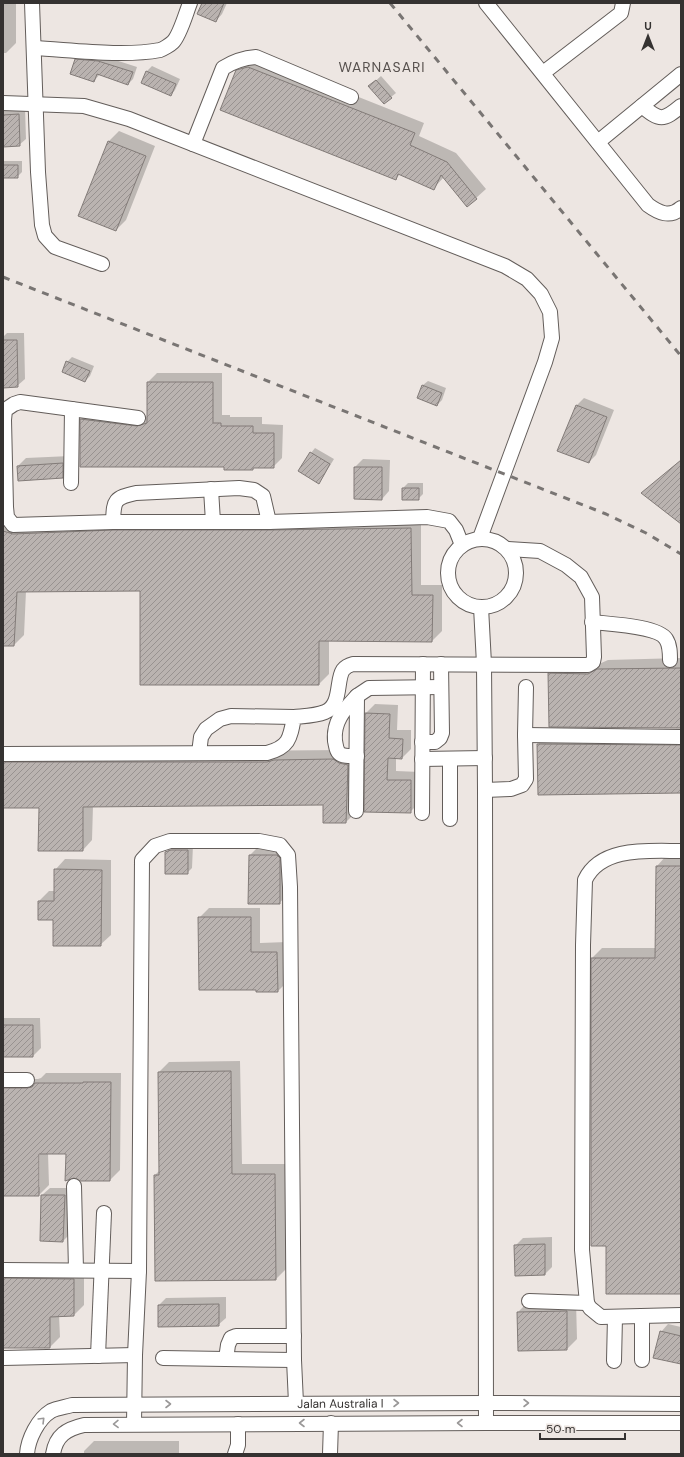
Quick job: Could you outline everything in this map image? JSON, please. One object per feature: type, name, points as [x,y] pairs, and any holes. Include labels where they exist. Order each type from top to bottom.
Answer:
[{"type":"lane","points":[[32,3],[39,195],[42,225],[45,236],[56,247],[102,264]]},
{"type":"lane","points":[[34,48],[114,52],[161,50],[173,42],[190,3]]},
{"type":"lane","points":[[486,3],[648,205],[655,210],[669,214],[675,213],[681,208]]},
{"type":"lane","points":[[543,73],[621,13],[623,3]]},
{"type":"lane","points":[[193,144],[223,68],[242,58],[256,57],[351,98]]},
{"type":"lane","points":[[598,142],[681,74]]},
{"type":"lane","points":[[3,103],[36,103],[84,106],[129,118],[505,266],[527,279],[541,294],[550,312],[552,338],[545,362],[480,538]]},
{"type":"lane","points":[[642,106],[653,115],[661,118],[668,116],[681,106]]},
{"type":"lane","points":[[138,418],[20,402],[5,410],[7,517],[13,525],[113,522],[269,522],[427,517],[449,521],[456,530],[462,545]]},
{"type":"lane","points":[[71,483],[72,409]]},
{"type":"lane","points":[[113,522],[114,504],[122,496],[136,493],[239,488],[254,490],[263,496],[269,522]]},
{"type":"lane","points":[[211,489],[213,522]]},
{"type":"lane","points":[[480,538],[501,543],[508,549],[514,559],[517,570],[516,582],[511,592],[503,600],[493,606],[481,607],[471,605],[461,600],[454,592],[449,583],[447,572],[449,562],[454,552],[462,545],[468,541],[480,538]]},
{"type":"lane","points":[[199,753],[201,737],[206,729],[220,719],[231,716],[312,716],[326,712],[334,703],[338,692],[342,671],[347,666],[354,664],[588,665],[593,662],[592,597],[581,577],[566,565],[540,551],[508,549]]},
{"type":"lane","points":[[481,607],[484,664],[486,790],[486,1423]]},
{"type":"lane","points":[[592,622],[636,627],[660,633],[666,640],[670,651],[670,660]]},
{"type":"lane","points":[[422,814],[423,664]]},
{"type":"lane","points":[[422,742],[435,742],[440,738],[442,733],[441,664]]},
{"type":"lane","points":[[357,756],[344,756],[339,753],[336,748],[335,729],[342,712],[357,696],[370,688],[441,687]]},
{"type":"lane","points":[[486,790],[511,789],[522,785],[526,779],[526,687]]},
{"type":"lane","points":[[356,811],[357,696]]},
{"type":"lane","points":[[3,754],[267,753],[278,750],[284,746],[291,733],[294,717]]},
{"type":"lane","points":[[525,735],[681,737]]},
{"type":"lane","points":[[422,759],[485,758]]},
{"type":"lane","points":[[450,759],[450,820]]},
{"type":"lane","points":[[134,1424],[135,1354],[139,1271],[142,860],[155,846],[170,841],[259,841],[280,845],[288,855],[290,887],[294,1360],[296,1403]]},
{"type":"lane","points":[[681,851],[632,852],[607,858],[589,870],[585,880],[583,945],[582,1250],[587,1303],[590,1308],[601,1317],[681,1316]]},
{"type":"lane","points":[[3,1080],[27,1080]]},
{"type":"lane","points":[[74,1186],[76,1270]]},
{"type":"lane","points":[[98,1356],[104,1213]]},
{"type":"lane","points":[[3,1270],[139,1271]]},
{"type":"lane","points":[[529,1302],[587,1303]]},
{"type":"lane","points":[[642,1316],[642,1360]]},
{"type":"lane","points":[[614,1361],[615,1317]]},
{"type":"lane","points":[[226,1359],[228,1345],[231,1338],[236,1336],[294,1336]]},
{"type":"lane","points":[[3,1358],[135,1354]]},
{"type":"lane","points":[[163,1358],[294,1360]]},
{"type":"lane","name":"Jalan Australia I","points":[[27,1454],[27,1447],[34,1428],[51,1411],[72,1405],[296,1403],[681,1404]]},
{"type":"lane","points":[[330,1454],[331,1423]]},
{"type":"lane","name":"Jalan Australia I","points":[[53,1454],[60,1437],[69,1429],[84,1424],[681,1423]]},
{"type":"lane","points":[[235,1454],[238,1445],[238,1424]]},
{"type":"building","points":[[202,3],[224,3],[216,22],[197,14]]},
{"type":"building","points":[[75,59],[98,61],[133,72],[128,85],[97,74],[94,82],[70,74]]},
{"type":"building","points":[[248,67],[415,133],[410,145],[447,162],[477,199],[467,207],[441,175],[434,190],[398,174],[396,180],[220,110],[236,70]]},
{"type":"building","points":[[146,71],[176,84],[171,96],[141,83]]},
{"type":"building","points":[[376,80],[392,98],[384,104],[368,86]]},
{"type":"building","points":[[19,114],[20,146],[3,147],[3,115]]},
{"type":"building","points":[[108,141],[146,156],[116,231],[78,216]]},
{"type":"building","points":[[3,165],[18,165],[18,178],[3,178]]},
{"type":"building","points":[[3,340],[17,340],[18,387],[3,388]]},
{"type":"building","points":[[66,361],[90,371],[85,382],[62,372]]},
{"type":"building","points":[[147,382],[213,382],[213,423],[221,423],[221,426],[253,426],[253,433],[274,433],[274,468],[224,470],[224,467],[80,467],[80,419],[137,426],[147,423]]},
{"type":"building","points":[[422,385],[442,393],[437,406],[417,398]]},
{"type":"building","points":[[576,405],[607,417],[589,463],[557,451]]},
{"type":"building","points":[[310,452],[330,464],[319,484],[298,471]]},
{"type":"building","points":[[681,460],[681,524],[641,493]]},
{"type":"building","points":[[63,463],[63,478],[18,481],[17,466]]},
{"type":"building","points":[[354,467],[382,467],[382,500],[354,499]]},
{"type":"building","points":[[402,488],[419,488],[419,500],[402,500]]},
{"type":"building","points":[[411,528],[412,595],[433,595],[432,642],[319,641],[319,685],[140,685],[140,591],[17,592],[14,646],[3,646],[3,531],[13,534],[113,530]]},
{"type":"building","points":[[681,668],[681,728],[549,727],[548,673],[588,674],[597,669]]},
{"type":"building","points":[[365,713],[390,714],[389,738],[403,739],[402,759],[388,758],[387,780],[411,780],[411,813],[364,812]]},
{"type":"building","points":[[537,744],[681,745],[681,793],[538,795]]},
{"type":"building","points":[[333,759],[339,763],[348,765],[346,823],[323,823],[323,805],[83,807],[83,851],[38,851],[39,808],[3,808],[3,762],[267,762],[274,760]]},
{"type":"building","points":[[171,850],[188,850],[188,874],[165,874],[165,852]]},
{"type":"building","points":[[249,855],[277,855],[280,858],[280,904],[248,904]]},
{"type":"building","points":[[656,866],[681,866],[681,1294],[606,1294],[606,1246],[591,1246],[591,958],[655,958]]},
{"type":"building","points":[[54,869],[102,870],[101,946],[53,946],[53,920],[38,920],[38,901],[54,901]]},
{"type":"building","points":[[198,917],[251,917],[251,952],[277,952],[278,992],[256,992],[256,990],[199,990]]},
{"type":"building","points":[[3,1025],[33,1025],[33,1057],[3,1057]]},
{"type":"building","points":[[231,1071],[232,1174],[275,1174],[276,1280],[155,1281],[154,1175],[159,1175],[158,1072]]},
{"type":"building","points":[[111,1082],[110,1181],[80,1181],[74,1178],[65,1181],[66,1154],[39,1154],[39,1196],[3,1196],[3,1088],[27,1088],[32,1087],[35,1083]]},
{"type":"building","points":[[41,1195],[65,1195],[63,1242],[40,1241]]},
{"type":"building","points":[[545,1244],[545,1275],[515,1276],[514,1245]]},
{"type":"building","points":[[3,1278],[74,1279],[74,1316],[50,1317],[50,1348],[3,1348]]},
{"type":"building","points":[[219,1304],[219,1326],[158,1327],[158,1305]]},
{"type":"building","points":[[567,1311],[567,1350],[518,1351],[517,1312]]},
{"type":"building","points":[[660,1331],[681,1336],[681,1364],[653,1358]]},
{"type":"railway","points":[[390,3],[681,356]]},
{"type":"railway","points":[[3,277],[606,514],[646,533],[681,554]]},
{"type":"district","name":"WARNASARI","points":[[382,67]]}]
